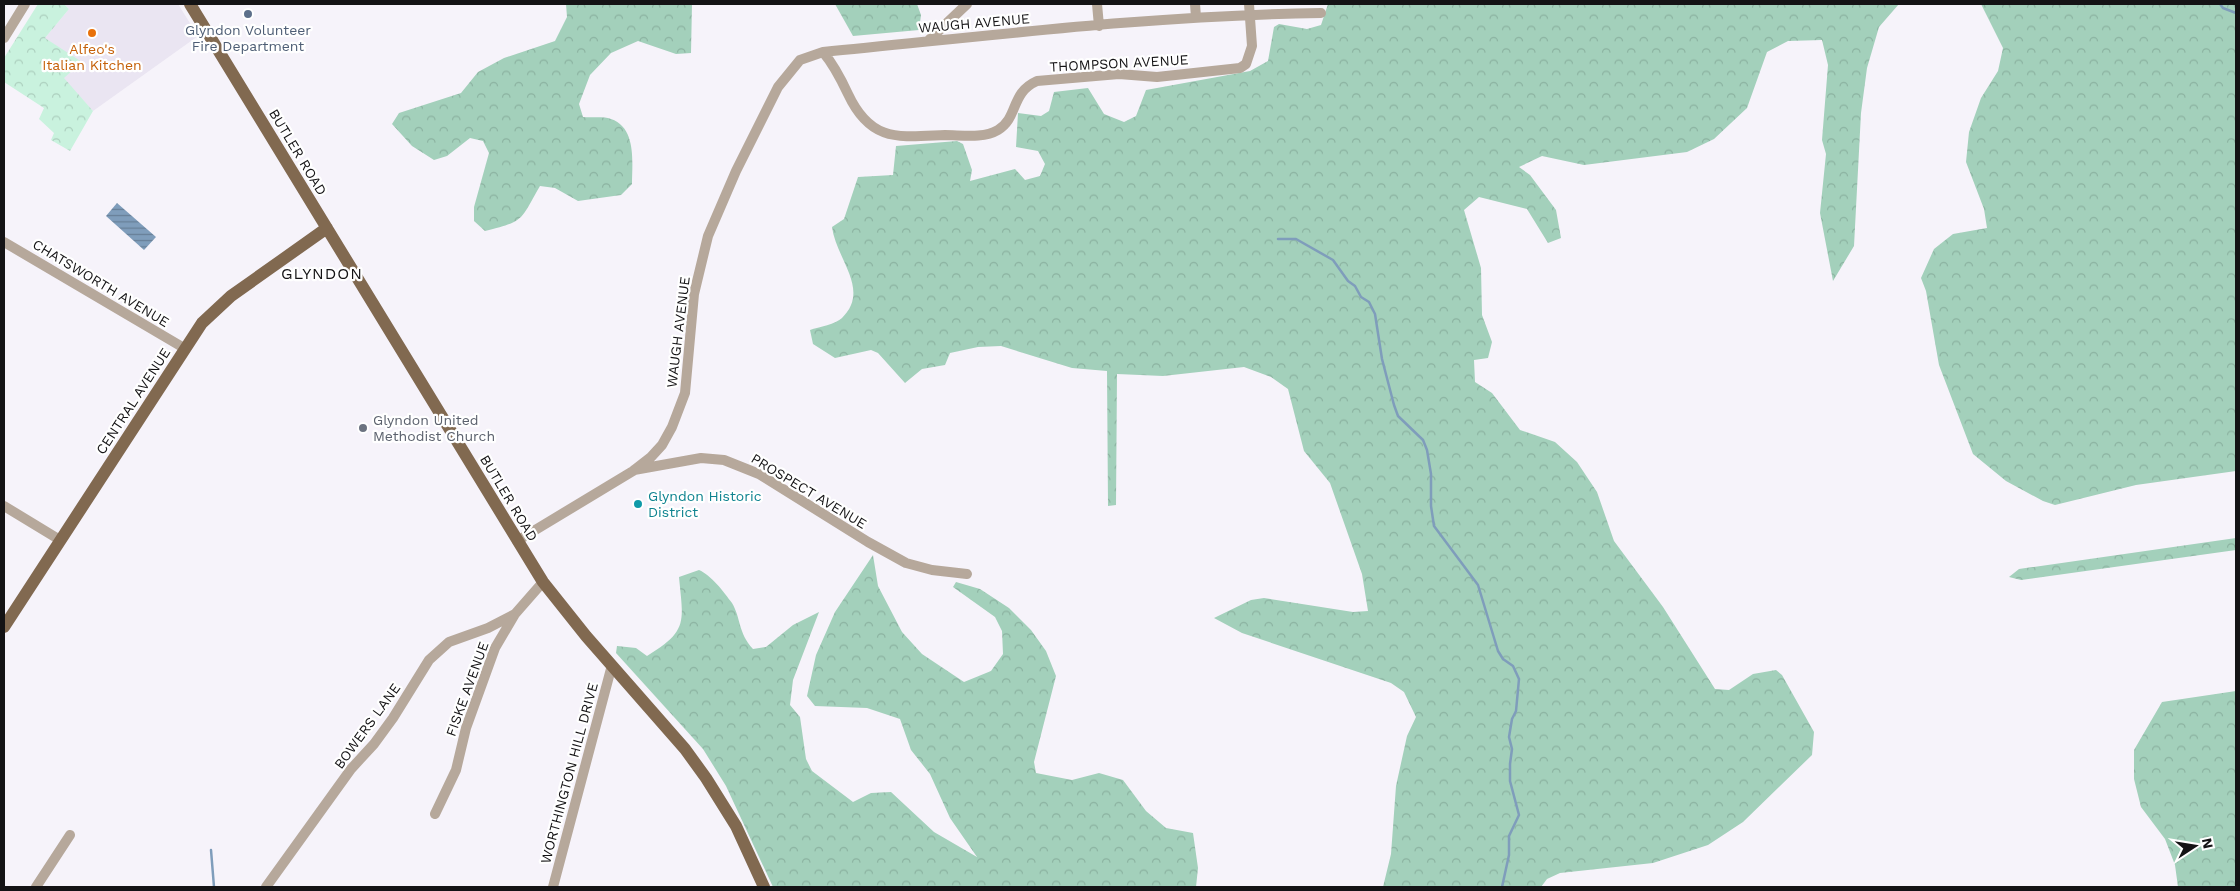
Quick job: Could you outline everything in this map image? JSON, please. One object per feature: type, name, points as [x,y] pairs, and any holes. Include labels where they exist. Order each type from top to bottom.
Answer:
[{"type":"main road","name":"BUTLER ROAD","points":[[190,4],[543,582],[685,749],[736,826],[764,887]]},
{"type":"main road","name":"CENTRAL AVENUE","points":[[4,627],[202,323],[220,305],[327,228]]},
{"type":"street","points":[[4,38],[24,4]]},
{"type":"street","points":[[929,40],[967,4]]},
{"type":"street","points":[[1096,4],[1099,26]]},
{"type":"street","points":[[1195,4],[1196,17]]},
{"type":"street","name":"WAUGH AVENUE","points":[[517,541],[633,471],[662,445],[680,409],[688,373],[694,294],[708,236],[736,171],[771,99],[786,75],[800,60],[823,52],[929,40],[1196,17],[1249,9],[1321,13]]},
{"type":"street","name":"THOMPSON AVENUE","points":[[823,52],[835,68],[849,96],[872,126],[881,133],[900,136],[990,133],[999,129],[1006,121],[1021,92],[1028,85],[1037,81],[1119,74],[1158,77],[1231,70],[1246,64],[1252,46],[1249,9]]},
{"type":"street","name":"CHATSWORTH AVENUE","points":[[4,242],[184,348]]},
{"type":"street","name":"PROSPECT AVENUE","points":[[633,471],[702,458],[724,460],[758,474],[868,542],[906,563],[932,570],[966,574]]},
{"type":"street","points":[[4,506],[60,540]]},
{"type":"street","name":"FISKE AVENUE","points":[[435,814],[456,770],[466,728],[495,648],[515,614],[543,582]]},
{"type":"street","name":"BOWERS LANE","points":[[266,887],[351,769],[374,744],[393,718],[435,654],[449,642],[488,628],[515,614]]},
{"type":"street","name":"WORTHINGTON HILL DRIVE","points":[[553,887],[612,665]]},
{"type":"street","points":[[36,887],[70,835]]},
{"type":"shaded area","points":[[64,4],[178,4],[198,36],[93,111],[63,78],[81,63],[45,38],[69,9]]},
{"type":"green space","points":[[38,4],[64,4],[69,9],[45,38],[82,62],[64,78],[93,111],[70,151],[51,140],[54,133],[39,119],[44,108],[4,82],[4,58]]},
{"type":"green space","points":[[566,4],[692,4],[691,53],[676,54],[638,41],[611,53],[590,75],[579,104],[583,117],[611,119],[625,130],[629,138],[632,157],[632,184],[621,195],[578,201],[555,188],[540,186],[525,213],[520,218],[508,225],[485,231],[474,221],[474,207],[489,153],[483,141],[470,138],[447,156],[434,160],[412,146],[392,124],[399,113],[461,93],[478,72],[504,58],[555,41],[567,17]]},
{"type":"green space","points":[[835,4],[917,4],[921,15],[919,30],[853,36]]},
{"type":"green space","points":[[1328,4],[1899,4],[1879,27],[1867,68],[1861,113],[1854,246],[1833,281],[1820,213],[1826,154],[1822,140],[1828,65],[1822,40],[1788,41],[1767,52],[1747,108],[1714,139],[1687,152],[1584,165],[1542,156],[1519,167],[1530,175],[1556,210],[1561,238],[1548,243],[1527,209],[1479,197],[1464,210],[1481,268],[1482,315],[1492,342],[1488,358],[1474,360],[1475,382],[1492,393],[1520,430],[1555,442],[1577,462],[1597,492],[1614,541],[1663,607],[1715,689],[1729,690],[1753,674],[1776,670],[1782,675],[1814,732],[1812,755],[1743,822],[1708,845],[1653,863],[1560,873],[1547,879],[1541,887],[1383,887],[1391,854],[1396,786],[1407,736],[1416,717],[1404,692],[1391,683],[1242,633],[1214,618],[1251,600],[1264,598],[1353,612],[1368,611],[1362,574],[1330,483],[1304,451],[1288,389],[1271,377],[1244,367],[1163,376],[1117,374],[1116,505],[1108,506],[1107,371],[1072,368],[1001,346],[978,347],[950,353],[945,365],[922,369],[905,383],[878,353],[871,350],[835,358],[813,344],[810,330],[832,324],[842,318],[850,307],[853,296],[853,285],[832,227],[844,219],[858,177],[893,175],[896,146],[957,141],[963,144],[972,170],[970,181],[1015,169],[1025,180],[1040,176],[1045,164],[1038,151],[1016,147],[1018,113],[1041,116],[1049,111],[1054,92],[1088,88],[1104,114],[1124,122],[1136,116],[1146,90],[1250,71],[1268,61],[1274,27],[1279,24],[1307,29],[1321,25]]},
{"type":"green space","points":[[1981,4],[2236,4],[2236,471],[2136,485],[2055,505],[2043,501],[2006,481],[1973,454],[1939,365],[1926,291],[1921,278],[1934,249],[1953,234],[1987,228],[1984,209],[1966,162],[1969,132],[1981,98],[1998,71],[2003,48]]},
{"type":"green space","points":[[2236,538],[2236,550],[2021,580],[2009,577],[2019,569]]},
{"type":"green space","points":[[873,555],[878,586],[902,632],[922,654],[964,682],[991,671],[1003,654],[1002,631],[995,617],[953,587],[956,582],[980,589],[1009,608],[1031,630],[1046,651],[1056,676],[1034,762],[1036,773],[1072,780],[1099,773],[1123,780],[1146,811],[1166,828],[1193,833],[1198,868],[1196,887],[773,887],[726,786],[703,749],[616,653],[617,646],[636,648],[647,656],[670,639],[677,632],[682,615],[679,577],[699,570],[713,580],[732,603],[742,631],[753,649],[766,647],[793,625],[819,612],[793,680],[790,705],[800,717],[806,759],[812,771],[853,802],[871,793],[891,792],[934,832],[977,857],[950,818],[930,774],[911,750],[900,719],[867,708],[815,706],[807,696],[816,655],[835,612]]},
{"type":"green space","points":[[2236,691],[2236,887],[2178,887],[2175,865],[2165,839],[2141,807],[2134,779],[2134,750],[2162,702]]},
{"type":"water","points":[[117,203],[156,237],[144,250],[106,216]]},
{"type":"waterway","points":[[2220,4],[2223,8],[2236,13]]},
{"type":"waterway","points":[[1278,239],[1296,239],[1333,260],[1348,281],[1355,286],[1361,297],[1369,302],[1375,314],[1382,359],[1398,416],[1423,440],[1427,450],[1431,474],[1431,506],[1434,526],[1478,585],[1498,651],[1503,659],[1513,666],[1519,679],[1516,711],[1512,719],[1509,737],[1512,749],[1510,781],[1519,815],[1509,836],[1509,855],[1502,887]]},
{"type":"waterway","points":[[211,850],[214,887]]},
{"type":"place","name":"Glyndon Volunteer Fire Department","points":[[248,14]]},
{"type":"place","name":"Alfeo's Italian Kitchen","points":[[92,33]]},
{"type":"place","name":"Glyndon United Methodist Church","points":[[363,428]]},
{"type":"place","name":"Glyndon Historic District","points":[[638,504]]},
{"type":"district","name":"GLYNDON","points":[[322,273]]}]
